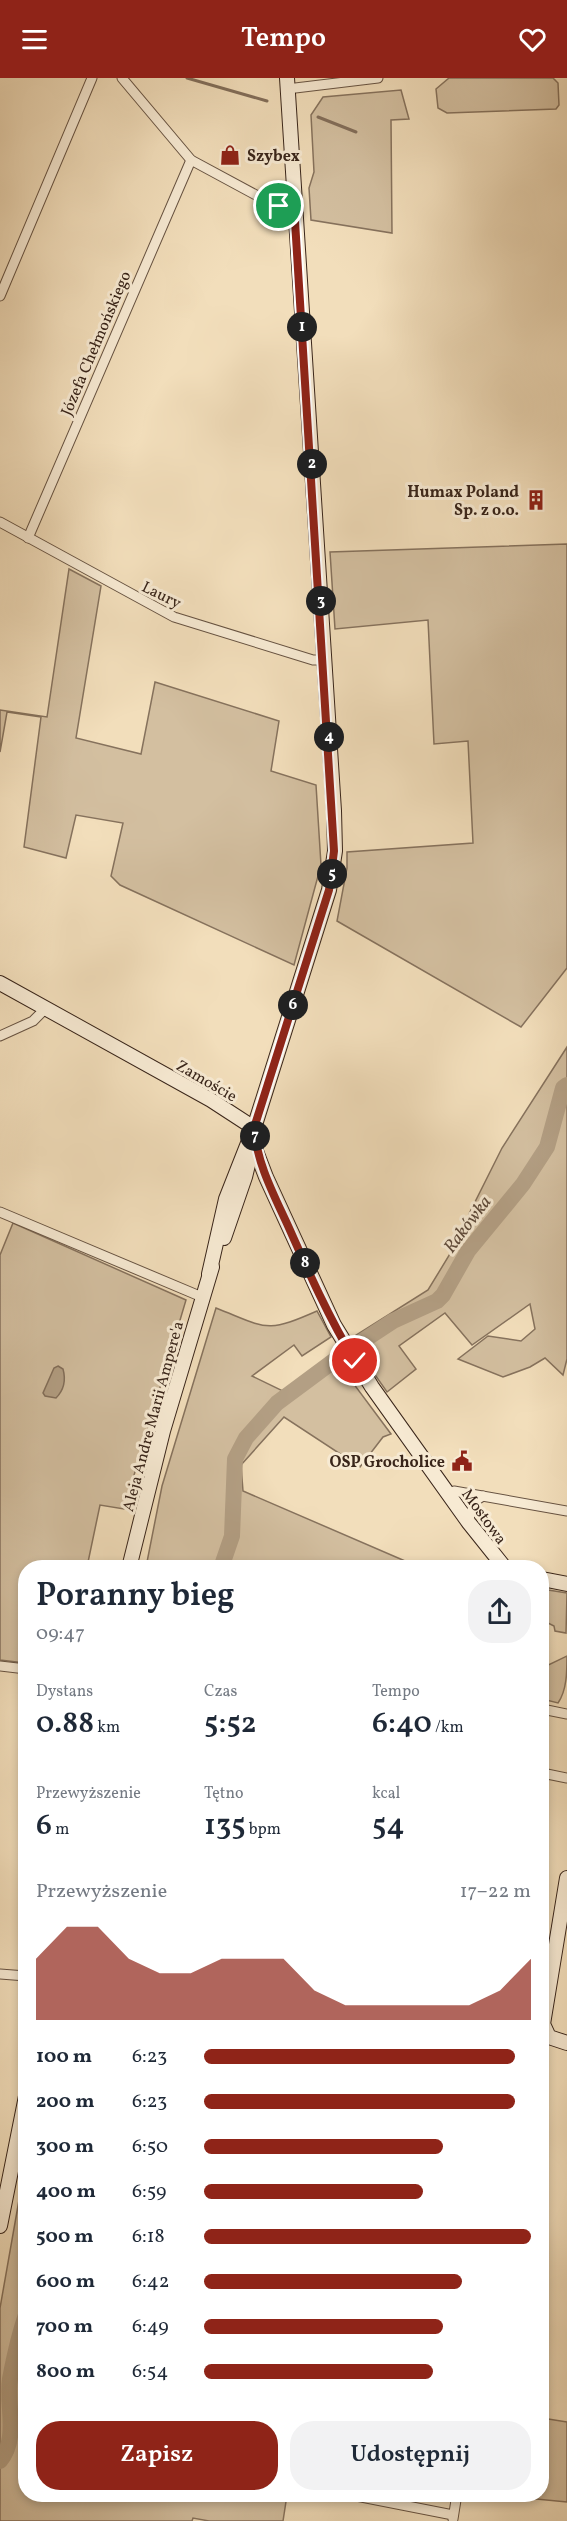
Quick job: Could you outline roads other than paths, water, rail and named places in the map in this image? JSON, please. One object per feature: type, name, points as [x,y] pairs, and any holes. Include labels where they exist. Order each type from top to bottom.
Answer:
[{"type":"street","points":[[0,296],[92,78]]},
{"type":"street","points":[[122,78],[191,160],[267,201],[279,206],[294,205]]},
{"type":"street","points":[[266,1177],[256,1151],[254,1128],[333,869],[334,811],[287,83],[378,78]]},
{"type":"street","name":"Józefa Chełmońskiego","points":[[28,538],[191,160]]},
{"type":"street","name":"Laury","points":[[0,522],[174,617],[313,660],[324,660]]},
{"type":"street","name":"Zamoście","points":[[0,983],[211,1100],[254,1128]]},
{"type":"street","points":[[0,1036],[33,1021],[46,1008]]},
{"type":"street","name":"Aleja Andre Marii Ampere'a","points":[[131,1560],[163,1431],[202,1297],[251,1156],[254,1128]]},
{"type":"street","name":"Aleja Andre Marii Ampere'a","points":[[209,1274],[226,1199],[254,1128]]},
{"type":"street","points":[[245,1177],[256,1172],[266,1177]]},
{"type":"street","name":"Mostowa","points":[[266,1177],[325,1309],[344,1343],[495,1560]]},
{"type":"street","points":[[0,1212],[202,1297]]},
{"type":"street","points":[[447,1493],[454,1491],[567,1511]]},
{"type":"street","points":[[468,1521],[475,1501],[483,1496]]},
{"type":"street","points":[[549,1580],[567,1584]]},
{"type":"street","points":[[0,1666],[18,1668]]},
{"type":"street","points":[[549,1710],[567,1714]]},
{"type":"street","points":[[549,1774],[567,1778]]},
{"type":"street","points":[[549,1985],[567,1878]]},
{"type":"street","points":[[0,1974],[18,1975]]},
{"type":"street","points":[[549,2038],[567,2043]]},
{"type":"street","points":[[0,2226],[18,2136]]},
{"type":"street","points":[[382,2502],[453,2518],[456,2502]]},
{"type":"waterway","points":[[187,78],[267,101]]},
{"type":"waterway","points":[[318,117],[356,132]]},
{"type":"waterway","name":"Rakówka","points":[[355,1346],[393,1321],[437,1301],[443,1295],[468,1251],[523,1184],[547,1147],[563,1088],[567,1085]]},
{"type":"waterway","name":"Rakówka","points":[[224,1560],[232,1536],[235,1459],[246,1438],[277,1403],[343,1354]]},
{"type":"waterway","name":"Rakówka","points":[[0,2461],[9,2442],[11,2422],[9,2389],[18,2343]]},
{"type":"place","name":"Szybex","points":[[230,155]]},
{"type":"place","name":"Humax Poland Sp. z o.o.","points":[[536,500]]},
{"type":"place","name":"OSP Grocholice","points":[[462,1461]]}]
